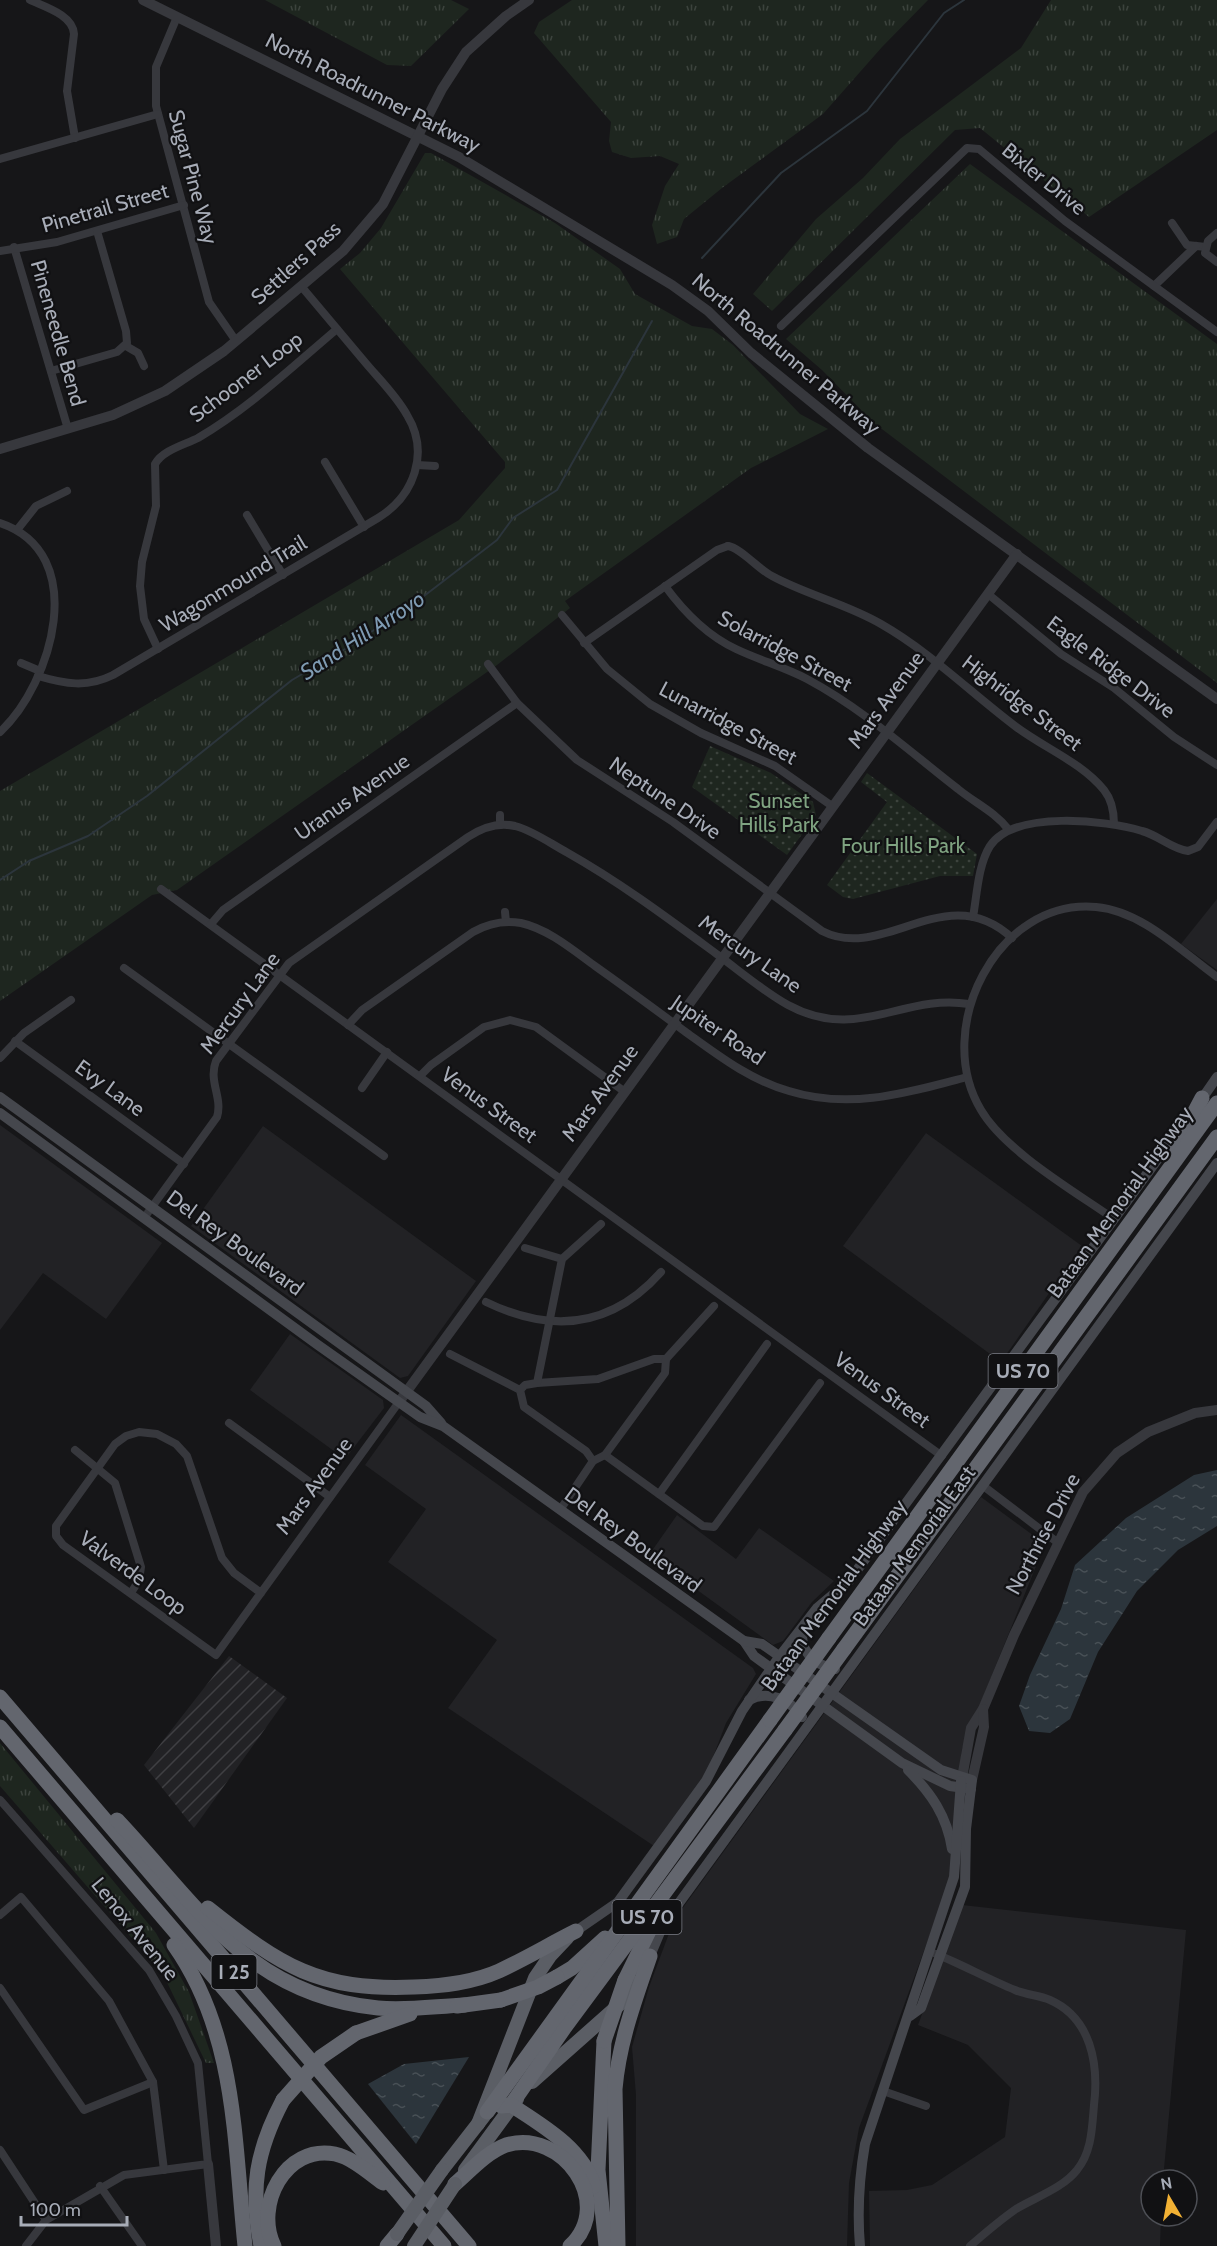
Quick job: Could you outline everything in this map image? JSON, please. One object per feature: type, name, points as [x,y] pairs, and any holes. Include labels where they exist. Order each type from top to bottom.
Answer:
[{"type":"highway","points":[[1153,1192],[1202,1098]]},
{"type":"highway","name":"Bataan Memorial Highway","points":[[482,2118],[1217,1103]]},
{"type":"highway","name":"Bataan Memorial Highway","points":[[511,2105],[565,2027],[785,1730],[1217,1137]]},
{"type":"highway","name":"I 25","points":[[0,1697],[469,2246]]},
{"type":"highway","name":"I 25","points":[[0,1727],[444,2246]]},
{"type":"highway","points":[[38,1742],[87,1788],[245,1956],[269,1974],[299,1990],[323,1999],[381,2009],[465,2005]]},
{"type":"highway","points":[[114,1859],[183,1957],[207,2005],[230,2083],[245,2246]]},
{"type":"highway","points":[[606,2246],[601,2210],[598,2131],[604,2041],[625,1980],[647,1932],[687,1871],[689,1861]]},
{"type":"highway","points":[[162,1868],[207,1908],[279,1961],[317,1977],[351,1986],[416,1987],[449,1985],[472,1980],[498,1971],[576,1930]]},
{"type":"highway","points":[[261,2246],[254,2210],[257,2166],[269,2129],[283,2100],[321,2057],[356,2033],[390,2019],[501,2000],[538,1987],[557,1977],[620,1929]]},
{"type":"highway","points":[[482,2118],[535,1978],[561,1943],[576,1930]]},
{"type":"highway","points":[[482,2118],[511,2105],[543,2071],[629,1996],[650,1956]]},
{"type":"highway","points":[[618,2246],[617,2063],[622,2038],[650,1956]]},
{"type":"highway","points":[[511,2105],[558,2139],[582,2160],[589,2171],[601,2210]]},
{"type":"highway","name":"US 70","points":[[414,2246],[511,2105]]},
{"type":"highway","name":"US 70","points":[[398,2234],[442,2170],[482,2118]]},
{"type":"highway","points":[[455,2184],[495,2150],[506,2145],[528,2143],[554,2150],[567,2160],[580,2176],[585,2191],[587,2206],[584,2225],[570,2246]]},
{"type":"highway","points":[[274,2246],[267,2223],[267,2210],[272,2191],[286,2170],[308,2157],[319,2154],[342,2156],[398,2191]]},
{"type":"highway","points":[[444,2217],[465,2231],[480,2246]]},
{"type":"highway","points":[[387,2246],[398,2234]]},
{"type":"main road","points":[[576,1930],[618,1902],[706,1781],[749,1700],[779,1657],[818,1608],[849,1581],[1217,1077]]},
{"type":"main road","name":"Del Rey Boulevard","points":[[0,1096],[426,1406],[443,1426],[744,1641],[750,1653],[890,1755],[931,1778],[966,1784]]},
{"type":"main road","name":"Del Rey Boulevard","points":[[0,1113],[420,1417],[443,1426]]},
{"type":"main road","name":"Bataan Memorial East","points":[[650,1956],[663,1926],[1217,1163]]},
{"type":"main road","points":[[120,1200],[130,1201],[143,1209],[152,1208],[157,1227],[169,1226],[198,1248],[211,1250]]},
{"type":"main road","points":[[232,1282],[240,1271]]},
{"type":"main road","points":[[249,1294],[257,1283]]},
{"type":"main road","points":[[803,1628],[802,1646],[808,1656],[827,1668],[837,1670],[850,1667]]},
{"type":"main road","name":"Del Rey Boulevard","points":[[744,1641],[758,1642],[900,1743],[966,1784]]},
{"type":"main road","points":[[749,1700],[765,1694],[778,1698],[800,1713],[803,1722],[802,1732]]},
{"type":"main road","points":[[890,1755],[900,1743]]},
{"type":"main road","points":[[902,1763],[928,1790],[939,1808],[952,1846],[954,1877]]},
{"type":"main road","points":[[935,1954],[954,1877],[966,1784]]},
{"type":"main road","points":[[860,2246],[857,2217],[859,2181],[865,2144],[910,2016],[910,2004],[965,1887],[966,1784]]},
{"type":"street","points":[[30,0],[66,19],[72,26],[74,34],[67,91],[75,138]]},
{"type":"street","name":"North Roadrunner Parkway","points":[[143,0],[459,156],[672,285],[708,311],[751,353],[868,448],[1217,699]]},
{"type":"street","name":"Settlers Pass","points":[[0,449],[113,415],[165,392],[236,341],[343,252],[382,204],[419,137],[442,89],[466,52],[506,16],[529,0]]},
{"type":"street","name":"Sugar Pine Way","points":[[177,17],[156,67],[154,91],[158,114],[184,205],[189,236],[211,308],[236,341]]},
{"type":"street","points":[[0,159],[158,114]]},
{"type":"street","name":"Bixler Drive","points":[[781,326],[968,148],[979,149],[1065,221],[1217,332]]},
{"type":"street","name":"Pinetrail Street","points":[[0,251],[14,247],[48,244],[184,205]]},
{"type":"street","points":[[1172,223],[1187,245],[1206,247]]},
{"type":"street","points":[[97,231],[126,331],[126,346]]},
{"type":"street","points":[[1217,233],[1208,241],[1205,253],[1217,262]]},
{"type":"street","points":[[1154,286],[1196,246]]},
{"type":"street","name":"Pineneedle Bend","points":[[14,247],[68,429]]},
{"type":"street","name":"Wagonmound Trail","points":[[21,663],[39,673],[69,684],[92,683],[113,675],[391,510],[402,498],[413,479],[417,465],[417,438],[407,415],[301,286]]},
{"type":"street","name":"Schooner Loop","points":[[158,649],[144,618],[140,586],[156,506],[155,464],[164,455],[235,414],[337,329]]},
{"type":"street","points":[[126,346],[138,353],[144,366]]},
{"type":"street","points":[[51,371],[117,352],[126,346]]},
{"type":"street","points":[[325,462],[363,527]]},
{"type":"street","points":[[417,465],[435,466]]},
{"type":"street","points":[[16,530],[36,506],[67,491]]},
{"type":"street","points":[[247,515],[283,575]]},
{"type":"street","points":[[0,523],[16,530],[34,546],[44,560],[54,592],[54,624],[39,673],[22,708],[0,732]]},
{"type":"street","name":"Highridge Street","points":[[665,586],[727,543],[774,578],[878,622],[937,663],[1013,725],[1091,778],[1110,800],[1114,824]]},
{"type":"street","name":"Mars Avenue","points":[[216,1655],[1017,554]]},
{"type":"street","points":[[584,643],[665,586]]},
{"type":"street","name":"Solarridge Street","points":[[665,586],[688,614],[709,633],[734,648],[807,678],[887,732],[995,815],[1008,829]]},
{"type":"street","name":"Eagle Ridge Drive","points":[[988,594],[1062,654],[1114,688],[1174,737],[1217,765]]},
{"type":"street","name":"Lunarridge Street","points":[[562,615],[584,643],[617,678],[656,708],[701,733],[775,766],[832,806]]},
{"type":"street","name":"Neptune Drive","points":[[488,664],[517,703],[558,744],[587,768],[668,819],[822,931],[846,939],[859,938],[946,916],[973,916],[991,923],[1012,938]]},
{"type":"street","name":"Uranus Avenue","points":[[211,924],[223,910],[517,703]]},
{"type":"street","points":[[500,815],[500,825]]},
{"type":"street","points":[[973,916],[987,851],[1008,829],[1030,823],[1114,824],[1151,833],[1188,851],[1201,845],[1217,822]]},
{"type":"street","name":"Mercury Lane","points":[[144,1218],[217,1117],[219,1101],[214,1082],[214,1066],[228,1043],[279,974],[292,960],[483,828],[500,825],[517,826],[532,832],[609,877],[789,1005],[825,1018],[860,1020],[934,1002],[969,1004]]},
{"type":"street","name":"Venus Street","points":[[161,889],[942,1456]]},
{"type":"street","points":[[1114,1219],[1004,1138],[981,1110],[966,1077],[963,1040],[969,1004],[984,975],[1012,938],[1028,925],[1053,912],[1081,907],[1104,908],[1138,920],[1217,976]]},
{"type":"street","points":[[505,912],[506,922]]},
{"type":"street","name":"Jupiter Road","points":[[348,1024],[362,1010],[473,932],[491,924],[506,922],[528,925],[554,938],[747,1074],[771,1086],[811,1097],[845,1101],[886,1098],[966,1077]]},
{"type":"street","points":[[124,968],[384,1156]]},
{"type":"street","points":[[0,1058],[15,1041],[71,1000]]},
{"type":"street","points":[[420,1076],[431,1065],[484,1027],[510,1020],[536,1027],[625,1092]]},
{"type":"street","name":"Evy Lane","points":[[15,1041],[184,1164]]},
{"type":"street","points":[[362,1088],[387,1052]]},
{"type":"street","points":[[537,1383],[562,1259],[601,1224]]},
{"type":"street","points":[[525,1248],[562,1259]]},
{"type":"street","points":[[486,1302],[549,1322],[570,1322],[602,1313],[635,1296],[661,1272]]},
{"type":"street","points":[[560,1510],[594,1461],[605,1455],[665,1373],[666,1359],[714,1306]]},
{"type":"street","points":[[659,1494],[767,1344]]},
{"type":"street","points":[[450,1354],[520,1390],[524,1407],[586,1451],[594,1461]]},
{"type":"street","points":[[520,1390],[525,1385],[537,1383],[598,1379],[654,1359],[666,1359]]},
{"type":"street","points":[[605,1455],[703,1526],[714,1527],[820,1383]]},
{"type":"street","name":"Northrise Drive","points":[[966,1784],[971,1728],[983,1708],[994,1677],[1083,1492],[1117,1454],[1161,1425],[1195,1413],[1217,1410]]},
{"type":"street","points":[[229,1423],[330,1497]]},
{"type":"street","name":"Valverde Loop","points":[[216,1655],[63,1545],[56,1533],[58,1522],[118,1441],[135,1433],[153,1432],[176,1444],[191,1464],[222,1558],[234,1572],[261,1593]]},
{"type":"street","points":[[75,1450],[98,1467],[116,1486],[140,1563],[140,1577],[131,1593]]},
{"type":"street","points":[[982,1485],[1057,1542]]},
{"type":"street","name":"Lenox Avenue","points":[[0,1800],[149,1970],[176,2016],[198,2063],[216,2246]]},
{"type":"street","points":[[0,1915],[21,1897],[109,2001],[153,2082],[165,2170]]},
{"type":"street","points":[[935,1954],[979,1971],[1017,1991],[1049,1999],[1066,2009],[1087,2035],[1094,2056],[1096,2090],[1089,2149],[1077,2171],[1016,2210],[970,2246]]},
{"type":"street","points":[[0,1988],[84,2110],[153,2082]]},
{"type":"street","points":[[884,2091],[927,2106]]},
{"type":"street","points":[[0,2150],[46,2220]]},
{"type":"street","points":[[26,2246],[46,2220],[100,2186],[124,2175],[208,2164]]},
{"type":"street","points":[[100,2186],[142,2246]]},
{"type":"shaded area","points":[[1217,899],[1217,970],[1181,944]]},
{"type":"shaded area","points":[[0,1125],[162,1243],[106,1319],[43,1273],[0,1330]]},
{"type":"shaded area","points":[[263,1126],[476,1281],[408,1376],[400,1378],[191,1226]]},
{"type":"shaded area","points":[[926,1133],[1082,1246],[1001,1362],[843,1246]]},
{"type":"shaded area","points":[[290,1334],[383,1400],[384,1408],[345,1459],[250,1390]]},
{"type":"shaded area","points":[[401,1415],[753,1668],[756,1674],[726,1723],[707,1773],[654,1846],[448,1708],[497,1640],[388,1562],[426,1509],[365,1465]]},
{"type":"shaded area","points":[[981,1497],[1045,1544],[962,1749],[951,1877],[859,2128],[849,2183],[847,2246],[636,2246],[636,2095],[632,2047],[649,1987],[674,1920]]},
{"type":"shaded area","points":[[677,1515],[736,1559],[759,1528],[834,1581],[812,1602],[783,1641],[773,1645],[649,1555]]},
{"type":"shaded area","points":[[229,1656],[287,1698],[194,1828],[144,1765]]},
{"type":"shaded area","points":[[962,1905],[1186,1930],[1164,2168],[1139,2168],[1139,2228],[1161,2228],[1160,2246],[870,2246],[869,2191],[907,2190],[932,2185],[1005,2137],[1011,2088],[968,2045],[918,2025]]},
{"type":"green space","points":[[265,0],[451,0],[469,9],[411,66],[387,65]]},
{"type":"green space","points":[[572,0],[928,0],[882,47],[823,114],[722,188],[684,219],[677,237],[657,244],[652,225],[665,186],[679,164],[660,156],[631,158],[612,152],[609,141],[611,122],[534,33],[539,22]]},
{"type":"green space","points":[[1051,0],[1217,0],[1217,130],[1089,217],[980,128],[955,130],[772,311],[753,294],[816,219],[863,178],[900,139],[1021,48]]},
{"type":"green space","points":[[425,153],[431,153],[555,223],[620,269],[635,294],[692,326],[712,329],[733,345],[800,414],[828,429],[751,468],[565,601],[570,608],[497,665],[177,890],[152,895],[0,1001],[0,791],[459,520],[505,468],[505,462],[340,269],[360,253],[381,228]]},
{"type":"green space","points":[[970,164],[1217,344],[1217,683],[874,423],[822,370],[786,339]]},
{"type":"green space","name":"Sunset Hills Park","points":[[710,746],[771,773],[813,802],[816,815],[787,855],[692,787]]},
{"type":"green space","name":"Four Hills Park","points":[[867,773],[977,854],[973,876],[940,876],[853,899],[843,897],[827,885],[887,802],[861,782]]},
{"type":"green space","points":[[0,1743],[156,1933],[189,1992],[214,2063],[206,2063],[163,1974],[0,1786]]},
{"type":"water","points":[[1217,1470],[1217,1526],[1178,1550],[1137,1591],[1098,1652],[1070,1719],[1050,1733],[1029,1731],[1019,1706],[1030,1675],[1061,1609],[1075,1565],[1126,1518],[1194,1475]]},
{"type":"water","points":[[469,2057],[416,2144],[368,2084],[404,2064]]},
{"type":"waterway","name":"Sand Hill Arroyo","points":[[702,258],[781,173],[867,111],[944,13],[964,0]]},
{"type":"waterway","name":"Sand Hill Arroyo","points":[[0,880],[29,861],[88,836],[147,796],[292,680],[352,645],[424,596],[497,540],[513,518],[557,490],[652,321]]}]
